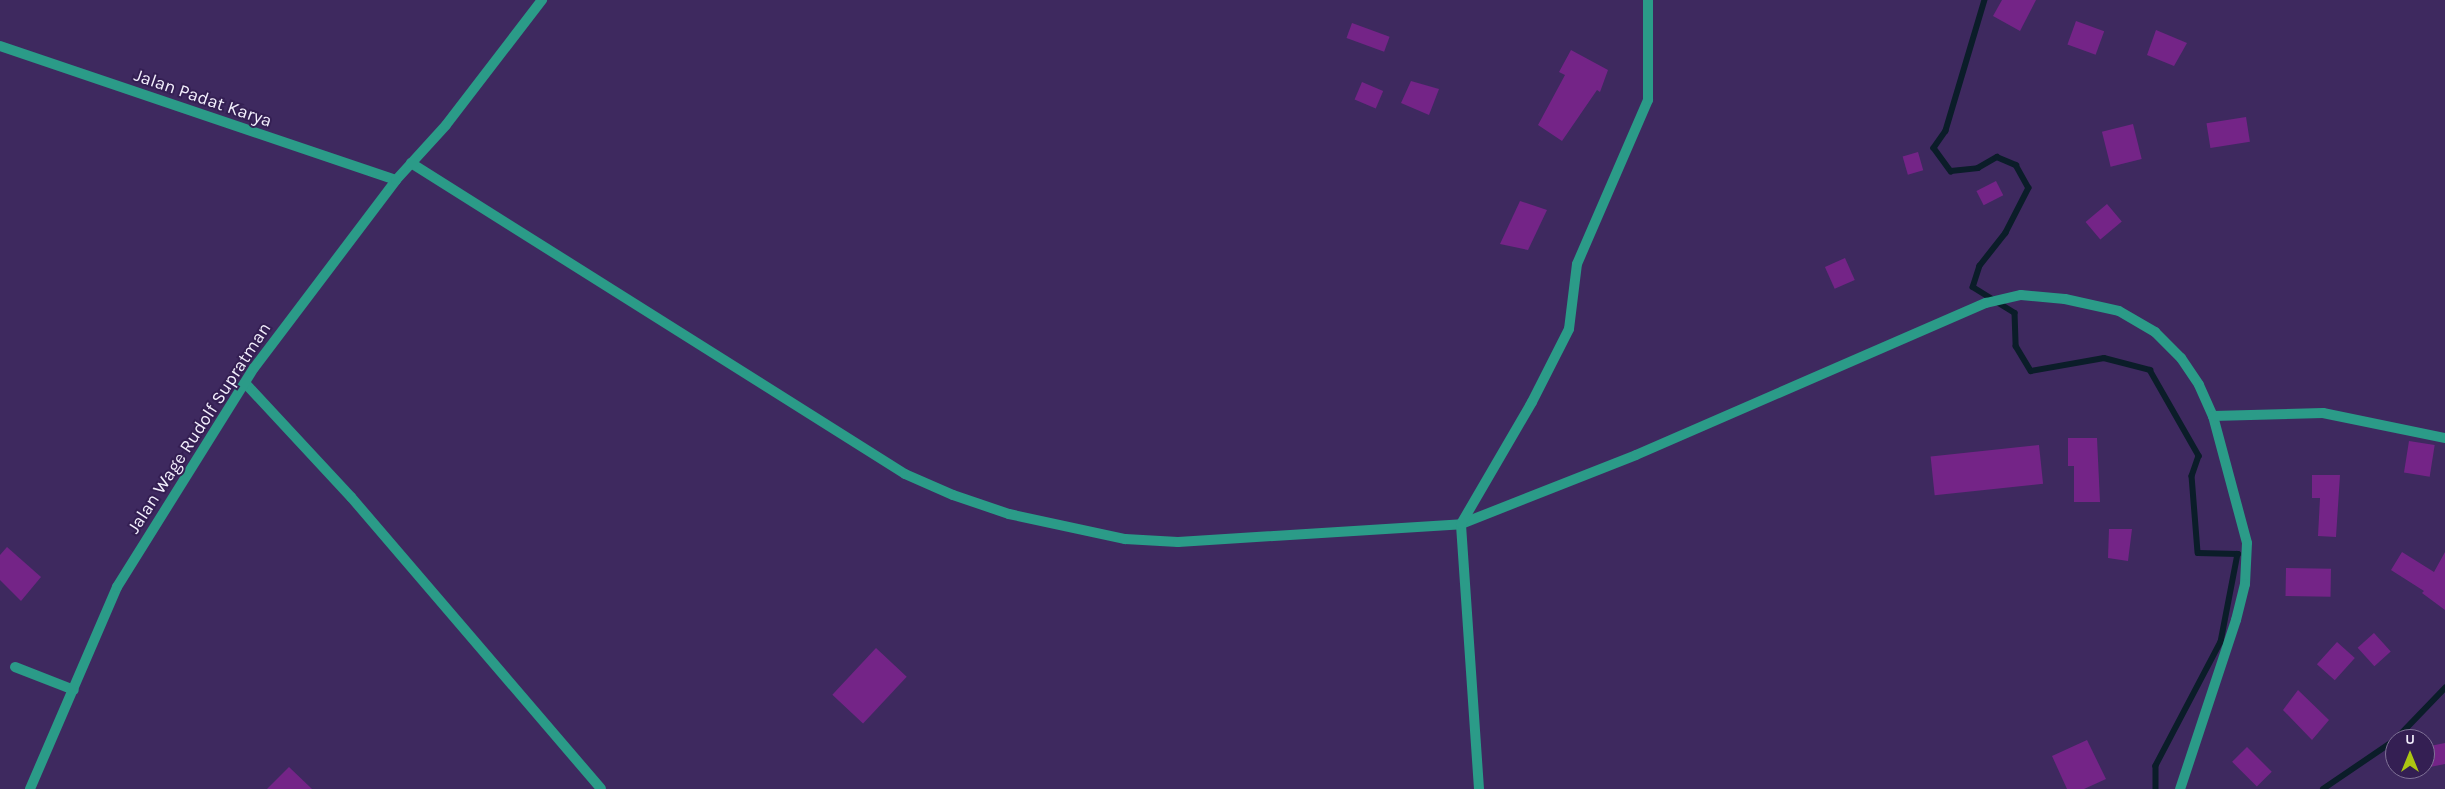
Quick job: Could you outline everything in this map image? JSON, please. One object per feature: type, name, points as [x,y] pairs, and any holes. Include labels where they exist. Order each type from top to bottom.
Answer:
[{"type":"street","name":"Jalan Wage Rudolf Supratman","points":[[30,789],[117,587],[245,383],[396,180],[446,125],[542,0]]},
{"type":"street","points":[[1479,789],[1461,524],[1532,402],[1569,329],[1577,264],[1648,100],[1648,0]]},
{"type":"street","name":"Jalan Padat Karya","points":[[0,46],[396,180]]},
{"type":"street","points":[[412,162],[897,468],[953,495],[1070,528],[1125,539],[1178,542],[1461,524],[1636,455],[1986,303],[2021,294],[2065,299],[2119,311],[2155,332],[2181,358],[2213,416],[2247,543],[2246,584],[2180,789]]},
{"type":"street","points":[[245,383],[350,497],[602,789]]},
{"type":"street","points":[[2213,416],[2323,413],[2445,438]]},
{"type":"street","points":[[15,667],[74,690]]},
{"type":"building","points":[[2002,0],[2036,0],[2020,31],[1993,16]]},
{"type":"building","points":[[2076,21],[2104,31],[2096,55],[2067,44]]},
{"type":"building","points":[[1352,23],[1390,37],[1384,52],[1347,38]]},
{"type":"building","points":[[2156,30],[2187,43],[2174,66],[2147,55]]},
{"type":"building","points":[[1571,50],[1608,70],[1600,92],[1597,90],[1562,141],[1538,125],[1565,75],[1559,72]]},
{"type":"building","points":[[1411,81],[1439,89],[1429,115],[1401,103]]},
{"type":"building","points":[[1362,82],[1383,91],[1376,108],[1355,99]]},
{"type":"building","points":[[2246,117],[2250,142],[2210,148],[2206,123]]},
{"type":"building","points":[[2133,124],[2142,159],[2111,167],[2102,132]]},
{"type":"building","points":[[1918,152],[1923,170],[1908,175],[1903,156]]},
{"type":"building","points":[[1996,181],[2003,195],[1984,205],[1976,191]]},
{"type":"building","points":[[1520,201],[1547,210],[1528,250],[1500,244]]},
{"type":"building","points":[[2107,204],[2122,222],[2100,240],[2086,222]]},
{"type":"building","points":[[1845,258],[1855,280],[1835,289],[1825,267]]},
{"type":"building","points":[[2068,438],[2097,438],[2100,502],[2074,502],[2074,466],[2068,466]]},
{"type":"building","points":[[2409,441],[2435,445],[2430,477],[2404,473]]},
{"type":"building","points":[[2039,445],[2043,484],[1935,495],[1931,456]]},
{"type":"building","points":[[2312,475],[2340,475],[2336,537],[2318,536],[2320,498],[2312,498]]},
{"type":"building","points":[[2109,529],[2132,529],[2128,561],[2108,558]]},
{"type":"building","points":[[7,547],[41,577],[21,601],[0,580],[0,555]]},
{"type":"building","points":[[2402,552],[2434,572],[2445,552],[2445,610],[2422,593],[2424,591],[2391,570]]},
{"type":"building","points":[[2286,568],[2331,569],[2331,597],[2286,596]]},
{"type":"building","points":[[2374,633],[2391,652],[2374,666],[2358,648]]},
{"type":"building","points":[[2337,642],[2355,658],[2335,680],[2317,664]]},
{"type":"building","points":[[876,648],[907,677],[863,723],[832,695]]},
{"type":"building","points":[[2298,690],[2329,720],[2312,740],[2283,710]]},
{"type":"building","points":[[2087,740],[2106,779],[2084,789],[2067,789],[2052,756]]},
{"type":"building","points":[[2445,743],[2445,764],[2435,766],[2435,745]]},
{"type":"building","points":[[2247,747],[2272,772],[2257,787],[2232,762]]},
{"type":"building","points":[[289,767],[312,789],[267,789]]},
{"type":"waterway","points":[[1985,0],[1946,131],[1934,148],[1951,171],[1978,168],[1997,157],[2016,165],[2029,188],[2006,233],[1980,266],[1973,287],[2015,313],[2016,346],[2031,371],[2104,358],[2150,370],[2199,456],[2192,476],[2198,553],[2238,554],[2221,642],[2156,766],[2156,789]]},
{"type":"waterway","points":[[2406,729],[2445,688]]},
{"type":"waterway","points":[[2323,789],[2385,747]]}]
